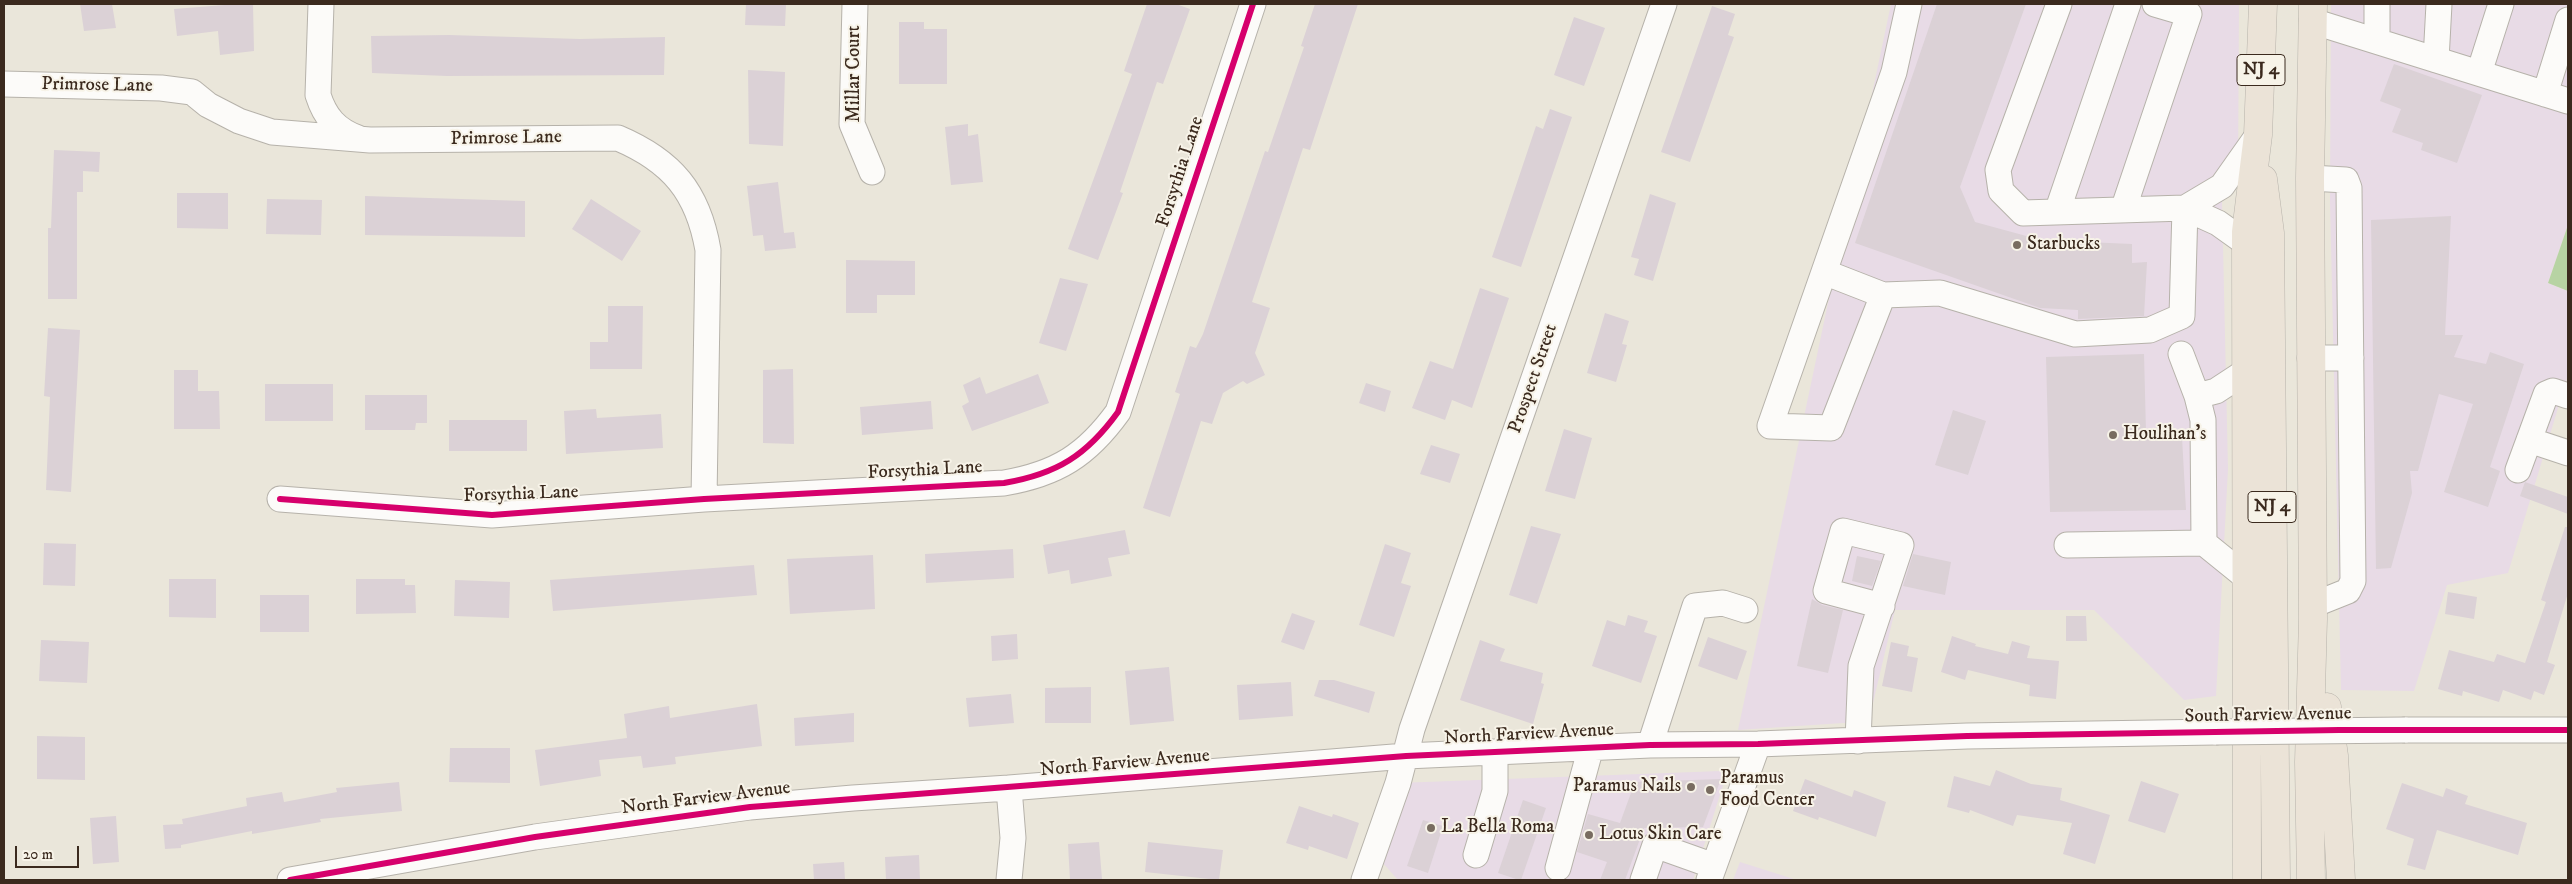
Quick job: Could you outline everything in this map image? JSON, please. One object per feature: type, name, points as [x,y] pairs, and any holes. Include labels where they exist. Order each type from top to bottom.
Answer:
[{"type":"highway","name":"NJ 4","points":[[2263,4],[2258,135],[2270,233],[2276,880]]},
{"type":"highway","name":"NJ 4","points":[[2311,880],[2310,762],[2313,612],[2310,178],[2313,12]]},
{"type":"highway","points":[[2247,880],[2246,576],[2248,370],[2246,243],[2258,135]]},
{"type":"highway","points":[[2313,612],[2334,756],[2341,880]]},
{"type":"street","points":[[321,4],[318,82],[323,109],[332,123],[346,134],[362,139]]},
{"type":"street","name":"Millar Court","points":[[855,4],[852,124],[872,172]]},
{"type":"street","name":"Forsythia Lane","points":[[280,499],[492,515],[704,499],[1004,482],[1031,478],[1054,470],[1080,454],[1102,434],[1118,412],[1252,4]]},
{"type":"street","name":"Prospect Street","points":[[1364,880],[1406,756],[1415,720],[1664,4]]},
{"type":"street","points":[[1883,295],[1831,428],[1770,426],[1835,276],[1894,72],[1909,4]]},
{"type":"street","points":[[2059,4],[1998,170],[2001,191],[2023,213],[2184,208],[2218,223],[2246,243]]},
{"type":"street","points":[[2057,212],[2128,4]]},
{"type":"street","points":[[2122,210],[2188,14],[2155,4]]},
{"type":"street","points":[[2377,41],[2378,4]]},
{"type":"street","points":[[2436,60],[2439,4]]},
{"type":"street","points":[[2479,73],[2500,4]]},
{"type":"street","points":[[2313,12],[2377,41],[2557,97],[2568,20]]},
{"type":"street","name":"Primrose Lane","points":[[4,84],[162,88],[192,92],[208,105],[239,121],[272,132],[362,139],[618,138],[642,148],[662,162],[680,180],[694,202],[704,225],[708,250],[704,499]]},
{"type":"street","points":[[2184,208],[2222,186],[2258,135]]},
{"type":"street","points":[[2310,178],[2346,180],[2349,188],[2353,581],[2348,591],[2313,612]]},
{"type":"street","points":[[1835,276],[1883,295],[1940,293],[2075,334],[2150,330],[2182,316],[2184,208]]},
{"type":"street","points":[[2181,354],[2203,420],[2204,543]]},
{"type":"street","points":[[2310,358],[2351,358]]},
{"type":"street","points":[[2196,396],[2216,391],[2248,370]]},
{"type":"street","points":[[2518,470],[2546,394],[2553,390],[2568,396]]},
{"type":"street","points":[[2529,440],[2568,453]]},
{"type":"street","points":[[2067,545],[2204,543],[2246,576]]},
{"type":"street","points":[[1650,745],[1695,606],[1723,602],[1745,610]]},
{"type":"street","points":[[1858,741],[1861,666],[1882,606]]},
{"type":"street","name":"South Farview Avenue","points":[[1968,736],[2406,730],[2568,730]]},
{"type":"street","name":"North Farview Avenue","points":[[290,880],[535,837],[750,807],[853,798],[1009,788],[1406,756],[1591,747],[1758,744],[1968,736]]},
{"type":"street","points":[[1643,880],[1655,846],[1712,873],[1758,744]]},
{"type":"street","points":[[1558,868],[1591,747]]},
{"type":"street","points":[[1476,855],[1495,791],[1495,752]]},
{"type":"street","points":[[1009,788],[1013,838],[1009,880]]},
{"type":"shaded area","points":[[1891,4],[2239,4],[2238,178],[2222,202],[2228,469],[2216,696],[2184,700],[2094,610],[1895,610],[1868,724],[1843,723],[1738,730]]},
{"type":"shaded area","points":[[2331,4],[2568,4],[2568,225],[2548,283],[2568,291],[2568,375],[2508,573],[2447,585],[2414,691],[2341,690],[2330,200]]},
{"type":"shaded area","points":[[1721,771],[1725,779],[1693,880],[1398,880],[1374,853],[1398,783]]},
{"type":"shaded area","points":[[1740,862],[1797,880],[1733,880]]},
{"type":"green space","points":[[2568,225],[2568,291],[2548,283]]},
{"type":"building","points":[[80,4],[112,4],[116,28],[84,31]]},
{"type":"building","points":[[253,4],[254,51],[220,55],[218,31],[177,36],[174,9]]},
{"type":"building","points":[[746,4],[786,4],[785,26],[745,25]]},
{"type":"building","points":[[1147,4],[1176,4],[1190,9],[1163,84],[1157,82],[1120,192],[1123,193],[1098,260],[1068,249],[1132,74],[1124,71]]},
{"type":"building","points":[[1315,4],[1358,4],[1310,150],[1303,148],[1252,302],[1270,308],[1255,353],[1265,375],[1247,384],[1243,381],[1223,393],[1212,424],[1201,421],[1170,517],[1143,508],[1180,394],[1175,392],[1190,346],[1196,348],[1203,334],[1265,151],[1268,152],[1304,47],[1301,46]]},
{"type":"building","points":[[1937,4],[2026,4],[1960,187],[1975,222],[2041,240],[2132,244],[2132,263],[2147,262],[2144,316],[2078,319],[2078,310],[2040,308],[1855,243]]},
{"type":"building","points":[[1712,6],[1735,14],[1728,35],[1734,37],[1690,162],[1661,152]]},
{"type":"building","points":[[1574,17],[1605,28],[1584,86],[1554,75]]},
{"type":"building","points":[[899,22],[924,22],[924,29],[947,29],[947,84],[899,84]]},
{"type":"building","points":[[449,35],[580,39],[665,37],[664,75],[447,76],[372,73],[371,36]]},
{"type":"building","points":[[2394,64],[2482,95],[2457,163],[2421,150],[2423,143],[2392,132],[2401,109],[2380,101]]},
{"type":"building","points":[[748,70],[785,72],[783,146],[749,144]]},
{"type":"building","points":[[1550,109],[1572,117],[1521,267],[1492,257],[1536,126],[1543,129]]},
{"type":"building","points":[[968,124],[968,136],[978,134],[983,182],[951,185],[945,127]]},
{"type":"building","points":[[54,150],[100,152],[99,172],[83,171],[83,192],[77,192],[77,299],[48,299],[48,228],[51,228]]},
{"type":"building","points":[[778,182],[784,233],[794,232],[796,248],[765,251],[763,235],[753,236],[747,186]]},
{"type":"building","points":[[177,193],[228,193],[228,229],[177,228]]},
{"type":"building","points":[[1650,194],[1676,203],[1653,281],[1634,275],[1639,259],[1631,257]]},
{"type":"building","points":[[365,196],[525,201],[525,237],[365,235]]},
{"type":"building","points":[[267,199],[322,200],[321,235],[266,234]]},
{"type":"building","points":[[591,199],[641,231],[622,261],[572,229]]},
{"type":"building","points":[[2451,216],[2445,335],[2463,335],[2454,357],[2486,364],[2490,352],[2524,364],[2490,467],[2500,471],[2488,507],[2444,492],[2473,404],[2439,394],[2418,471],[2410,471],[2412,493],[2391,568],[2376,569],[2371,220]]},
{"type":"building","points":[[846,260],[915,261],[915,295],[877,295],[877,313],[846,313]]},
{"type":"building","points":[[1060,278],[1088,284],[1066,351],[1039,343]]},
{"type":"building","points":[[1480,288],[1509,298],[1472,408],[1452,400],[1445,420],[1412,408],[1430,361],[1453,369]]},
{"type":"building","points":[[608,306],[643,306],[642,369],[590,369],[590,342],[608,342]]},
{"type":"building","points":[[1605,313],[1629,321],[1622,344],[1627,345],[1616,382],[1587,373]]},
{"type":"building","points":[[48,328],[80,330],[71,492],[46,490],[50,397],[44,396]]},
{"type":"building","name":"Houlihan's","points":[[2144,354],[2146,432],[2173,431],[2182,437],[2186,510],[2050,512],[2046,357]]},
{"type":"building","points":[[793,369],[794,444],[763,443],[763,370]]},
{"type":"building","points":[[174,370],[198,370],[198,391],[219,391],[220,429],[174,429]]},
{"type":"building","points":[[1038,374],[1049,403],[972,431],[962,406],[969,402],[963,385],[980,377],[986,394]]},
{"type":"building","points":[[1366,383],[1391,391],[1385,412],[1359,403]]},
{"type":"building","points":[[265,384],[333,384],[333,421],[265,421]]},
{"type":"building","points":[[365,395],[427,395],[427,423],[416,423],[415,430],[365,430]]},
{"type":"building","points":[[931,401],[933,429],[862,435],[860,407]]},
{"type":"building","points":[[596,409],[597,418],[661,414],[663,448],[566,454],[564,411]]},
{"type":"building","points":[[1953,410],[1986,421],[1968,475],[1935,465]]},
{"type":"building","points":[[449,420],[527,420],[527,451],[449,451]]},
{"type":"building","points":[[1564,429],[1592,438],[1575,499],[1545,491]]},
{"type":"building","points":[[1431,445],[1460,454],[1450,483],[1420,474]]},
{"type":"building","points":[[2525,482],[2568,497],[2568,514],[2520,496]]},
{"type":"building","points":[[1531,526],[1561,534],[1537,604],[1509,595]]},
{"type":"building","points":[[2565,527],[2568,527],[2568,593],[2547,662],[2555,665],[2544,695],[2534,691],[2531,700],[2503,690],[2499,702],[2463,691],[2462,696],[2438,689],[2449,650],[2494,662],[2497,654],[2525,663],[2546,602],[2541,600]]},
{"type":"building","points":[[1125,530],[1130,554],[1108,558],[1112,576],[1071,584],[1069,570],[1048,574],[1043,545]]},
{"type":"building","points":[[44,543],[76,544],[75,586],[43,585]]},
{"type":"building","points":[[1385,544],[1411,553],[1401,583],[1411,586],[1394,637],[1359,625]]},
{"type":"building","points":[[1013,549],[1014,578],[926,583],[925,554]]},
{"type":"building","points":[[1913,554],[1951,562],[1945,595],[1903,586]]},
{"type":"building","points":[[873,555],[875,609],[790,614],[787,559]]},
{"type":"building","points":[[1857,556],[1881,561],[1872,586],[1852,581]]},
{"type":"building","points":[[754,565],[757,595],[553,611],[550,580]]},
{"type":"building","points":[[169,579],[216,579],[216,618],[169,617]]},
{"type":"building","points":[[356,579],[405,579],[405,585],[415,585],[416,613],[356,614]]},
{"type":"building","points":[[455,580],[510,582],[509,618],[454,616]]},
{"type":"building","points":[[2448,592],[2477,597],[2474,619],[2445,614]]},
{"type":"building","points":[[260,595],[309,595],[309,632],[260,632]]},
{"type":"building","points":[[1812,599],[1822,605],[1843,610],[1828,673],[1797,666]]},
{"type":"building","points":[[1292,613],[1315,621],[1304,650],[1281,642]]},
{"type":"building","points":[[1628,615],[1648,621],[1644,632],[1657,636],[1641,683],[1592,666],[1607,620],[1625,626]]},
{"type":"building","points":[[2066,616],[2086,616],[2087,641],[2066,641]]},
{"type":"building","points":[[1017,634],[1018,659],[992,661],[991,636]]},
{"type":"building","points":[[1952,636],[1976,644],[1975,646],[2008,654],[2012,641],[2030,646],[2027,658],[2059,661],[2056,699],[2029,696],[2030,685],[1968,670],[1965,680],[1941,672]]},
{"type":"building","points":[[1708,637],[1747,651],[1737,680],[1698,666]]},
{"type":"building","points":[[41,640],[89,642],[87,683],[39,681]]},
{"type":"building","points":[[1480,640],[1505,649],[1500,661],[1543,673],[1541,683],[1544,684],[1533,724],[1460,700]]},
{"type":"building","points":[[1891,642],[1909,646],[1907,656],[1918,658],[1912,692],[1882,686]]},
{"type":"building","points":[[1169,667],[1174,721],[1130,725],[1125,671]]},
{"type":"building","points":[[1319,680],[1334,680],[1375,692],[1369,713],[1314,696]]},
{"type":"building","points":[[1291,682],[1293,716],[1239,720],[1237,685]]},
{"type":"building","points":[[1091,687],[1091,723],[1045,723],[1045,688]]},
{"type":"building","points":[[1011,694],[1014,723],[969,727],[966,698]]},
{"type":"building","points":[[757,704],[762,746],[675,757],[676,764],[643,768],[641,756],[599,760],[601,776],[540,786],[535,750],[627,738],[624,714],[669,706],[670,718]]},
{"type":"building","points":[[854,713],[854,742],[795,746],[794,718]]},
{"type":"building","points":[[37,736],[85,737],[85,780],[37,779]]},
{"type":"building","points":[[450,748],[510,748],[510,783],[449,782]]},
{"type":"building","points":[[1996,770],[2031,784],[2062,788],[2060,800],[2110,815],[2095,864],[2063,854],[2072,823],[2017,815],[2013,826],[1970,810],[1969,813],[1947,807],[1954,776],[1990,786]]},
{"type":"building","points":[[1721,779],[1703,827],[1644,828],[1625,880],[1600,880],[1607,862],[1577,852],[1588,814],[1620,823],[1635,782]]},
{"type":"building","points":[[1805,779],[1852,797],[1854,790],[1886,802],[1876,837],[1819,817],[1818,820],[1793,811]]},
{"type":"building","points":[[2141,781],[2179,794],[2165,833],[2128,821]]},
{"type":"building","points":[[399,782],[402,811],[320,819],[321,822],[252,834],[252,831],[181,845],[181,848],[165,849],[163,825],[183,824],[182,819],[247,806],[246,798],[282,792],[284,802],[337,792],[336,788]]},
{"type":"building","points":[[2402,783],[2443,797],[2446,788],[2468,796],[2465,804],[2527,823],[2518,855],[2437,830],[2425,870],[2407,865],[2414,839],[2386,829]]},
{"type":"building","points":[[1523,800],[1546,808],[1521,880],[1519,880],[1498,873]]},
{"type":"building","points":[[1299,806],[1332,817],[1333,814],[1359,823],[1347,859],[1309,846],[1308,850],[1286,843]]},
{"type":"building","points":[[116,816],[119,862],[93,864],[90,818]]},
{"type":"building","points":[[1423,820],[1443,826],[1428,873],[1407,866]]},
{"type":"building","points":[[1099,842],[1102,879],[1070,880],[1068,844]]},
{"type":"building","points":[[1148,842],[1223,850],[1219,880],[1145,872]]},
{"type":"building","points":[[919,855],[920,880],[886,880],[885,857]]},
{"type":"building","points":[[844,862],[845,880],[814,880],[813,864]]},
{"type":"cycle path","points":[[280,499],[492,515],[704,499],[1004,483],[1023,479],[1055,468],[1082,451],[1095,440],[1118,412],[1253,4]]},
{"type":"cycle path","points":[[290,880],[535,837],[750,807],[1406,756],[1650,745],[1758,744],[1967,736],[2339,730],[2568,730]]},
{"type":"place","name":"Starbucks","points":[[2017,245]]},
{"type":"place","name":"Houlihan's","points":[[2113,435]]},
{"type":"place","name":"Paramus Nails","points":[[1691,787]]},
{"type":"place","name":"Paramus Food Center","points":[[1710,790]]},
{"type":"place","name":"La Bella Roma","points":[[1431,828]]},
{"type":"place","name":"Lotus Skin Care","points":[[1589,835]]}]
